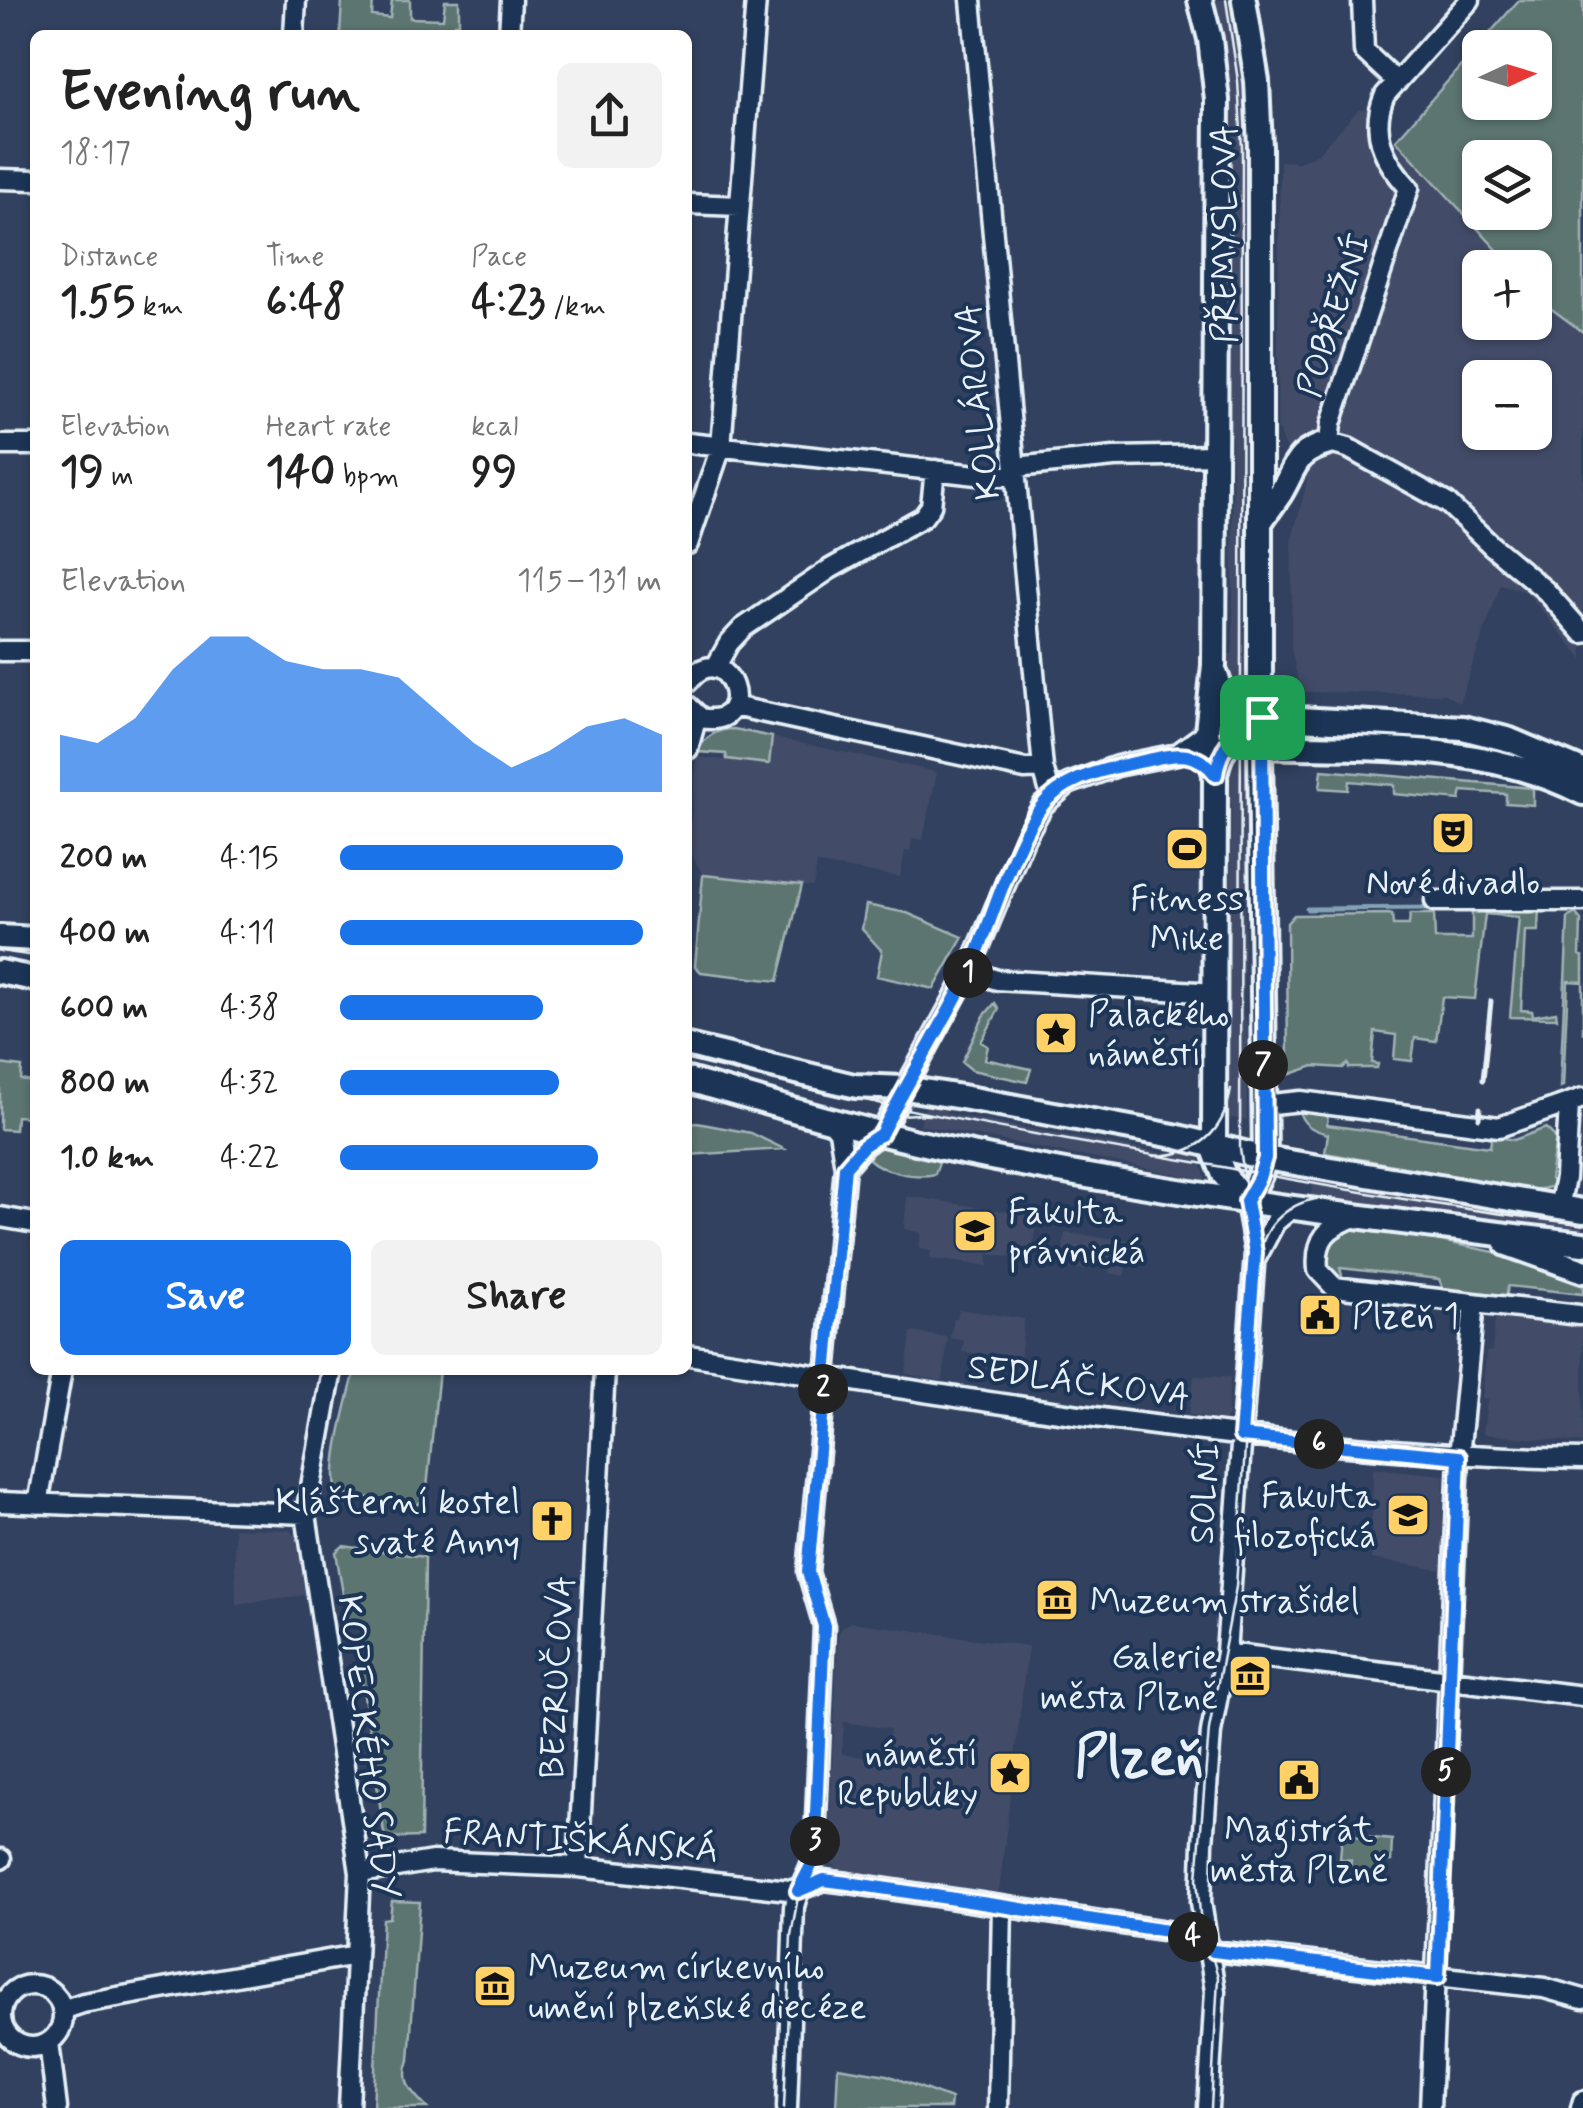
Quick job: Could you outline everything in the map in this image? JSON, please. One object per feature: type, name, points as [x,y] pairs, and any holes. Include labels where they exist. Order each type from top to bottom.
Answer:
[{"type":"main road","name":"PŘEMYSLOVA","points":[[1200,0],[1218,100],[1216,454]]},
{"type":"main road","name":"PŘEMYSLOVA","points":[[1244,0],[1257,81],[1260,147],[1260,522]]},
{"type":"main road","points":[[1246,1201],[1265,1158],[1260,522],[1281,492],[1297,458],[1329,442]]},
{"type":"main road","points":[[1216,454],[1214,664],[1207,732],[1216,775],[1214,1146],[1224,1175],[1246,1201]]},
{"type":"main road","points":[[1214,664],[1222,698],[1240,728],[1260,746],[1438,751],[1485,757],[1526,768],[1583,794]]},
{"type":"main road","points":[[1216,775],[1222,754],[1240,728],[1262,717],[1463,728],[1510,740],[1583,770]]},
{"type":"main road","points":[[0,937],[30,939]]},
{"type":"main road","points":[[0,972],[30,978]]},
{"type":"main road","points":[[1263,1038],[1280,1138],[1289,1150],[1310,1164]]},
{"type":"main road","points":[[692,1047],[854,1086],[905,1088],[1162,1134],[1265,1158],[1583,1211]]},
{"type":"main road","points":[[1162,1134],[1184,1130],[1200,1121],[1216,1060]]},
{"type":"main road","points":[[692,1081],[881,1134],[1006,1161],[1246,1201],[1583,1244]]},
{"type":"main road","points":[[1471,1230],[1583,1271]]},
{"type":"street","points":[[294,30],[296,0]]},
{"type":"street","points":[[508,30],[511,0]]},
{"type":"street","points":[[692,532],[721,447],[756,0]]},
{"type":"street","name":"KOLLÁROVA","points":[[971,0],[1043,768],[1051,796]]},
{"type":"street","points":[[1362,0],[1364,50],[1396,82],[1470,0]]},
{"type":"street","name":"POBŘEŽNÍ","points":[[1396,82],[1378,110],[1377,130],[1388,166],[1409,188],[1330,424],[1329,442],[1348,448],[1447,503],[1546,590],[1583,633]]},
{"type":"street","points":[[0,179],[30,180]]},
{"type":"street","points":[[692,204],[740,206]]},
{"type":"street","points":[[692,443],[935,470],[1016,472],[1114,456],[1216,454]]},
{"type":"street","points":[[0,445],[30,445]]},
{"type":"street","points":[[715,668],[743,628],[830,569],[923,517],[932,506],[935,470]]},
{"type":"street","points":[[0,650],[30,651]]},
{"type":"street","points":[[692,677],[702,669],[715,668],[734,684],[732,706],[719,718],[692,711]]},
{"type":"street","points":[[732,706],[1025,769],[1043,768]]},
{"type":"street","points":[[1177,754],[1207,732]]},
{"type":"street","points":[[845,1167],[863,1146],[881,1134],[970,971],[1034,817],[1051,796],[1088,775],[1177,754],[1194,755],[1216,775]]},
{"type":"street","points":[[1434,902],[1583,901]]},
{"type":"street","points":[[970,971],[996,980],[1216,993]]},
{"type":"street","points":[[1272,1104],[1300,1102],[1498,1127],[1576,1101],[1559,1208]]},
{"type":"street","points":[[787,2108],[794,1907],[814,1860],[824,1628],[808,1572],[845,1167],[839,1131],[830,1121]]},
{"type":"street","name":"SOLNÍ","points":[[1226,1653],[1255,1253],[1246,1201]]},
{"type":"street","name":"SOLNÍ","points":[[1252,1278],[1257,1254],[1268,1232],[1293,1207]]},
{"type":"street","points":[[1362,1215],[1338,1224],[1321,1239],[1318,1270],[1334,1286],[1580,1316]]},
{"type":"street","points":[[0,1217],[30,1222]]},
{"type":"street","points":[[1430,2108],[1459,1457],[1474,1303]]},
{"type":"street","name":"SEDLÁČKOVA","points":[[692,1356],[1012,1406],[1241,1436],[1459,1457],[1583,1459]]},
{"type":"street","points":[[38,1504],[61,1375]]},
{"type":"street","name":"KOPECKÉHO SADY","points":[[331,1375],[306,1514],[360,1873],[349,2108]]},
{"type":"street","name":"BEZRUČOVA","points":[[578,1867],[605,1375]]},
{"type":"street","points":[[0,1502],[306,1514]]},
{"type":"street","points":[[1208,2108],[1215,1992],[1201,1902],[1202,1844],[1211,1732],[1226,1653],[1583,1696]]},
{"type":"street","name":"FRANTIŠKÁNSKÁ","points":[[360,1873],[434,1861],[578,1867],[798,1891]]},
{"type":"street","points":[[798,1891],[824,1880],[1181,1933],[1210,1950],[1544,1988],[1583,1999]]},
{"type":"street","points":[[998,2108],[1002,1906]]},
{"type":"street","points":[[62,2010],[83,2002],[356,1955]]},
{"type":"street","points":[[20,1987],[44,1987],[58,1998],[62,2010],[60,2028],[49,2042],[26,2047],[3,2035],[1,2010],[6,1998],[20,1987]]},
{"type":"street","points":[[49,2042],[57,2108]]},
{"type":"shaded area","points":[[1212,0],[1231,0],[1247,105],[1244,653],[1249,654],[1249,706],[1245,708],[1228,673],[1228,654],[1232,654],[1233,647],[1232,436],[1228,436],[1227,395],[1228,171],[1225,80]]},
{"type":"shaded area","points":[[1358,110],[1378,110],[1385,152],[1396,140],[1462,212],[1462,230],[1479,230],[1497,250],[1462,250],[1462,340],[1552,340],[1552,309],[1583,332],[1583,659],[1526,592],[1501,584],[1459,703],[1445,694],[1300,692],[1291,647],[1292,539],[1307,482],[1305,470],[1284,446],[1277,427],[1280,161],[1299,162],[1317,154]]},
{"type":"shaded area","points":[[772,737],[937,772],[923,840],[913,838],[910,851],[905,851],[900,877],[817,864],[813,887],[703,875],[692,856],[697,757],[769,764]]},
{"type":"shaded area","points":[[1244,750],[1248,751],[1243,1013],[1247,1023],[1247,1120],[1230,1118],[1223,1111],[1229,1069],[1228,769]]},
{"type":"shaded area","points":[[937,1104],[949,1114],[1163,1153],[1197,1150],[1206,1180],[920,1125],[924,1109]]},
{"type":"shaded area","points":[[1313,1178],[1583,1218],[1583,1237],[1310,1204]]},
{"type":"shaded area","name":"Fakulta právnická","points":[[907,1196],[1037,1216],[1032,1261],[988,1254],[988,1266],[930,1259],[931,1251],[919,1249],[921,1233],[904,1229]]},
{"type":"shaded area","name":"Fakulta právnická","points":[[1065,1233],[1129,1240],[1125,1276],[1109,1273],[1109,1266],[1087,1264],[1086,1270],[1061,1267]]},
{"type":"shaded area","points":[[959,1309],[1024,1319],[1020,1363],[962,1352],[964,1341],[950,1338]]},
{"type":"shaded area","points":[[1495,1318],[1583,1327],[1583,1443],[1483,1434],[1486,1352],[1492,1351]]},
{"type":"shaded area","points":[[911,1332],[948,1337],[943,1381],[906,1374]]},
{"type":"shaded area","name":"Fakulta filozofická","points":[[1194,1376],[1230,1377],[1228,1416],[1224,1420],[1189,1415]]},
{"type":"shaded area","name":"Fakulta filozofická","points":[[1373,1468],[1444,1475],[1441,1570],[1371,1559]]},
{"type":"shaded area","points":[[234,1528],[289,1530],[296,1536],[305,1595],[236,1604]]},
{"type":"shaded area","points":[[852,1622],[1028,1646],[999,1892],[841,1870],[828,1861],[838,1636],[842,1627]],"holes":[[[844,1722],[890,1729],[886,1760],[842,1754]]]},
{"type":"green space","points":[[342,0],[373,0],[372,16],[390,18],[392,0],[410,0],[410,18],[443,19],[445,1],[459,1],[459,24],[455,24],[454,30],[340,30]]},
{"type":"green space","points":[[1519,0],[1583,0],[1583,332],[1552,309],[1552,250],[1497,250],[1479,230],[1552,230],[1552,140],[1462,140],[1462,212],[1396,140],[1462,65],[1462,120],[1552,120],[1552,30],[1493,30]]},
{"type":"green space","points":[[734,729],[772,737],[769,764],[698,752],[712,734]]},
{"type":"green space","points":[[1322,770],[1533,788],[1533,805],[1506,803],[1506,794],[1462,791],[1460,800],[1394,794],[1394,785],[1349,781],[1348,790],[1320,788]]},
{"type":"green space","points":[[703,875],[802,885],[778,981],[701,972],[695,966]]},
{"type":"green space","points":[[866,905],[907,913],[963,937],[934,989],[877,976],[882,951],[862,929]]},
{"type":"green space","points":[[1539,907],[1538,931],[1525,931],[1521,1010],[1532,1011],[1533,1016],[1556,1012],[1557,1018],[1510,1017],[1519,917],[1485,914],[1475,999],[1442,997],[1436,1041],[1415,1038],[1412,1061],[1394,1059],[1396,1035],[1375,1032],[1372,1063],[1378,1064],[1377,1068],[1349,1068],[1348,1064],[1343,1068],[1314,1066],[1288,1075],[1287,923],[1294,915],[1392,914],[1393,925],[1409,925],[1410,914],[1434,914],[1435,939],[1472,939],[1472,908]]},
{"type":"green space","points":[[1575,913],[1581,920],[1583,982],[1568,981],[1560,1087],[1568,918]]},
{"type":"green space","points":[[995,1003],[999,1009],[981,1042],[988,1046],[985,1059],[1031,1069],[1027,1082],[972,1070],[962,1062],[984,1016]]},
{"type":"green space","points":[[0,1064],[22,1067],[21,1080],[30,1082],[27,1117],[16,1116],[15,1130],[0,1129]]},
{"type":"green space","points":[[1298,1108],[1328,1112],[1327,1125],[1490,1147],[1492,1134],[1504,1132],[1504,1138],[1514,1140],[1546,1128],[1556,1138],[1550,1179],[1555,1181],[1550,1187],[1535,1190],[1325,1153],[1328,1134],[1308,1126]]},
{"type":"green space","points":[[692,1124],[751,1133],[784,1149],[692,1155]]},
{"type":"green space","points":[[877,1144],[940,1160],[935,1174],[908,1175],[882,1167],[869,1159]]},
{"type":"green space","points":[[1362,1225],[1548,1263],[1583,1276],[1583,1294],[1508,1286],[1506,1298],[1445,1293],[1439,1279],[1340,1268],[1344,1282],[1330,1276],[1322,1253],[1340,1229]]},
{"type":"green space","points":[[354,1375],[438,1375],[426,1498],[416,1505],[338,1493],[335,1468]]},
{"type":"green space","points":[[343,1546],[425,1557],[421,1837],[386,1838],[384,1833],[359,1661],[359,1646],[367,1629],[347,1618],[336,1552]]},
{"type":"green space","points":[[1342,1835],[1392,1840],[1391,1861],[1382,1861],[1380,1872],[1350,1870],[1351,1860],[1340,1859]]},
{"type":"green space","points":[[392,1901],[420,1902],[406,2075],[409,2087],[427,2108],[373,2108],[383,1919],[390,1918]]},
{"type":"green space","points":[[838,2067],[887,2075],[951,2099],[950,2108],[836,2108]]},
{"type":"waterway","points":[[1307,909],[1434,908]]},
{"type":"tram line","points":[[1211,2108],[1218,1977],[1200,1914],[1197,1879],[1209,1729],[1236,1587],[1256,1278],[1240,1149],[1242,148],[1238,81],[1226,0]]},
{"type":"tram line","points":[[0,951],[30,955]]},
{"type":"tram line","points":[[692,1058],[815,1089],[1007,1129],[1391,1197],[1583,1224]]},
{"type":"tram line","points":[[1154,1156],[1184,1151],[1206,1139],[1222,1118],[1231,1089]]},
{"type":"tram line","points":[[784,2108],[791,1935],[805,1859],[816,1638],[806,1539],[837,1207],[850,1167],[874,1131],[897,1116],[929,1115]]},
{"type":"tram line","points":[[1259,1258],[1268,1232],[1286,1212],[1309,1201],[1337,1199]]},
{"type":"railway","points":[[1483,1080],[1491,1001]]},
{"type":"railway","points":[[1479,1118],[1480,1108]]},
{"type":"place","name":"Nové divadlo","points":[[1453,833]]},
{"type":"place","name":"Fitness Mike","points":[[1187,849]]},
{"type":"place","name":"Palackého náměstí","points":[[1056,1033]]},
{"type":"place","name":"Fakulta právnická","points":[[975,1231]]},
{"type":"place","name":"Plzeň 1","points":[[1320,1315]]},
{"type":"place","name":"Fakulta filozofická","points":[[1408,1515]]},
{"type":"place","name":"Klášterní kostel svaté Anny","points":[[552,1521]]},
{"type":"place","name":"Muzeum strašidel","points":[[1057,1600]]},
{"type":"place","name":"Galerie města Plzně","points":[[1250,1676]]},
{"type":"place","name":"náměstí Republiky","points":[[1010,1773]]},
{"type":"place","name":"Magistrát města Plzně","points":[[1299,1780]]},
{"type":"place","name":"Muzeum církevního umění plzeňské diecéze","points":[[495,1986]]},
{"type":"district","name":"Plzeň","points":[[1139,1755]]},
{"type":"route","points":[[1262,717],[1265,1158],[1246,1201],[1255,1253],[1241,1436],[1459,1457],[1438,1977],[1238,1955],[1210,1950],[1181,1933],[848,1883],[824,1880],[798,1891],[814,1860],[824,1626],[808,1572],[845,1167],[863,1146],[881,1134],[970,971],[1034,817],[1051,796],[1088,775],[1177,754],[1194,755],[1216,775],[1217,763],[1227,744],[1240,728],[1262,717]]}]
